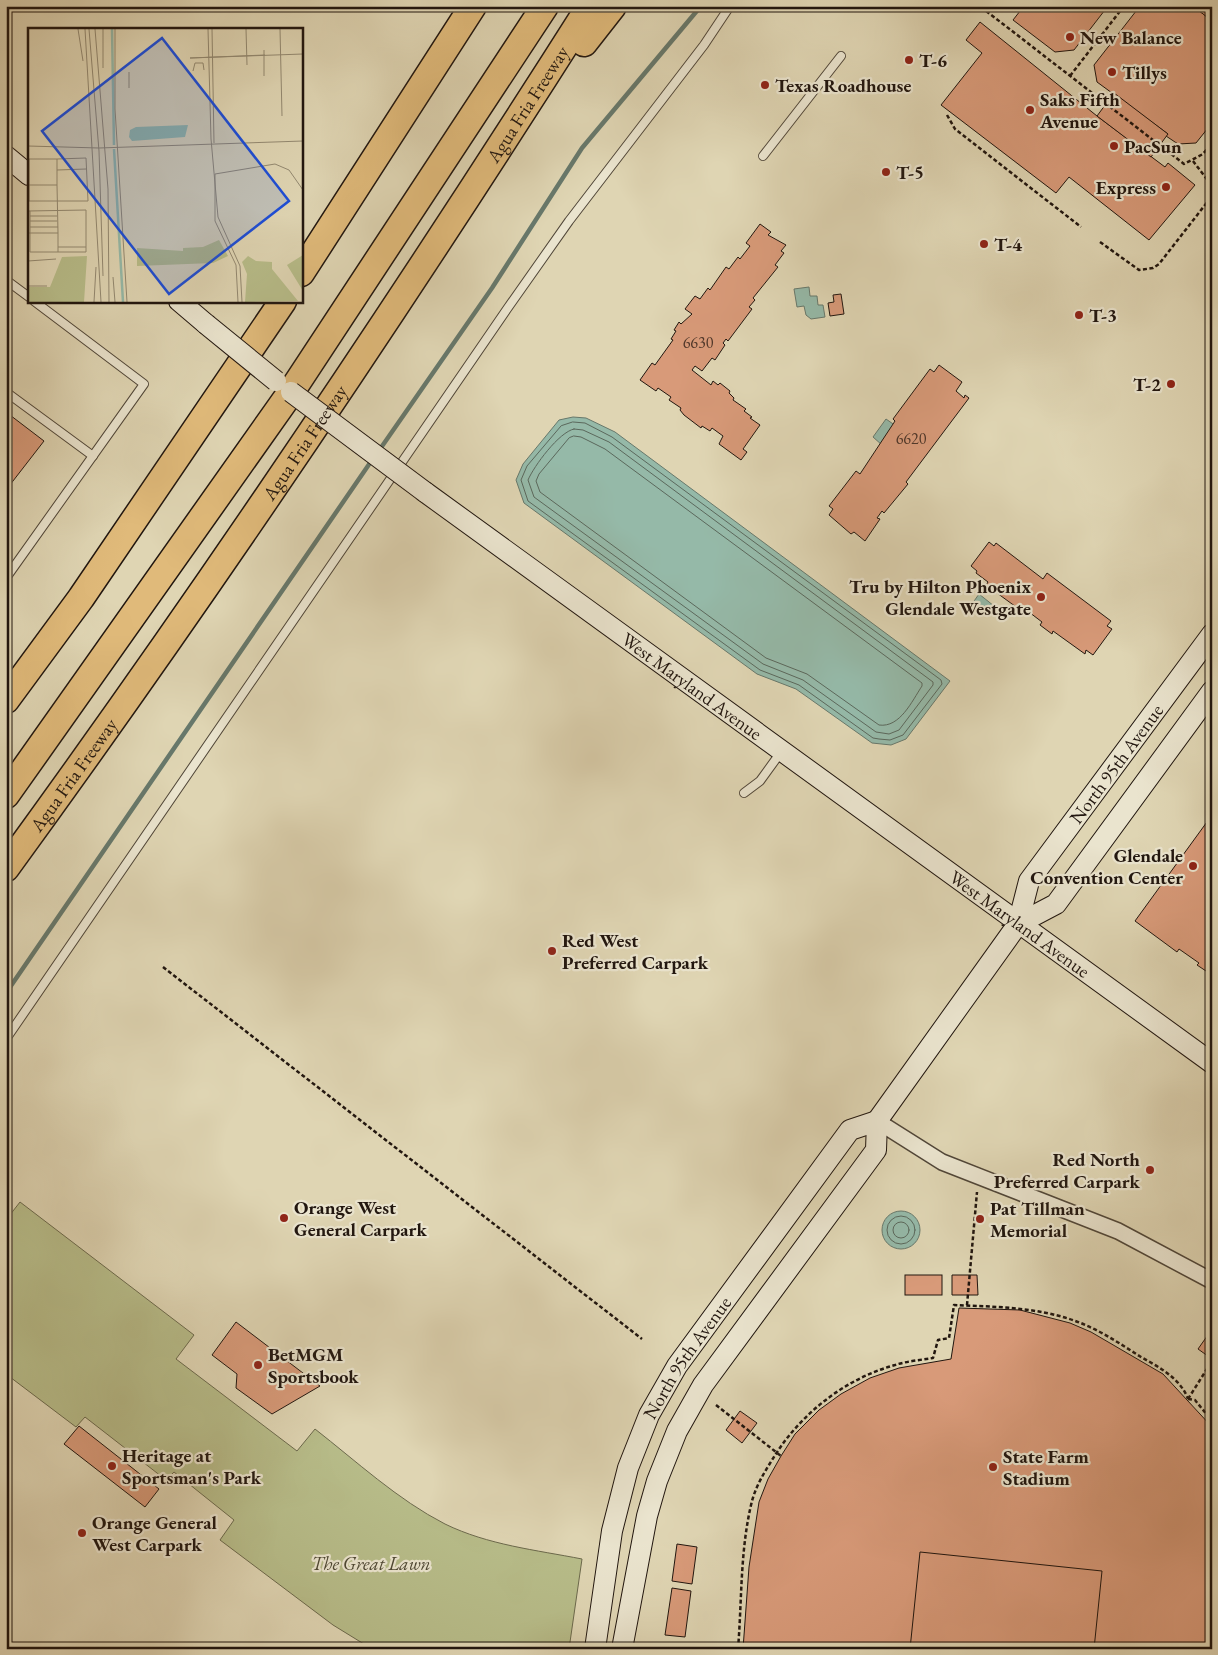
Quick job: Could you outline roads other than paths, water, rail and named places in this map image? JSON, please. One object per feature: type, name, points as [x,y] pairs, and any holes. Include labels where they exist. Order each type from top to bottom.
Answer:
[{"type":"highway","points":[[443,52],[460,6]]},
{"type":"highway","points":[[302,271],[473,6]]},
{"type":"highway","points":[[473,102],[524,6]]},
{"type":"highway","points":[[6,795],[147,582],[283,387],[473,102],[545,6]]},
{"type":"highway","name":"Agua Fria Freeway","points":[[6,868],[252,521],[490,164],[590,6]]},
{"type":"highway","points":[[490,164],[613,6]]},
{"type":"highway","points":[[6,700],[81,598],[282,302]]},
{"type":"highway","points":[[6,769],[147,582]]},
{"type":"street","points":[[6,156],[28,174]]},
{"type":"street","name":"West Maryland Avenue","points":[[180,302],[283,387],[425,492],[1212,1063]]},
{"type":"street","name":"North 95th Avenue","points":[[622,1649],[647,1516],[657,1482],[677,1431],[703,1386],[876,1150],[877,1120],[1018,924],[1029,882],[1212,634]]},
{"type":"street","name":"North 95th Avenue","points":[[1018,924],[1056,904],[1212,691]]},
{"type":"street","points":[[877,1120],[942,1162],[978,1178],[1029,1194],[1118,1231],[1212,1281]]},
{"type":"street","name":"North 95th Avenue","points":[[595,1649],[613,1523],[628,1468],[649,1415],[677,1366],[850,1130],[877,1120]]},
{"type":"lane","points":[[6,1039],[569,221],[704,45],[730,6]]},
{"type":"lane","points":[[763,156],[841,56]]},
{"type":"lane","points":[[6,280],[28,296]]},
{"type":"lane","points":[[6,578],[144,384],[35,302]]},
{"type":"lane","points":[[6,392],[94,456]]},
{"type":"lane","points":[[744,794],[760,781],[781,752]]},
{"type":"water","points":[[809,287],[810,296],[817,296],[818,305],[823,305],[825,317],[811,319],[806,315],[804,306],[797,307],[794,289]]},
{"type":"water","points":[[573,417],[586,418],[615,432],[950,681],[906,739],[891,745],[872,743],[796,689],[757,674],[524,503],[516,480],[523,464],[559,420]]},
{"type":"water","points":[[886,419],[896,426],[882,445],[873,437]]},
{"type":"water","points":[[979,594],[994,606],[987,615],[972,604]]},
{"type":"water","points":[[901,1211],[915,1216],[920,1230],[915,1244],[901,1249],[887,1244],[882,1230],[887,1216]]},
{"type":"waterway","points":[[378,452],[492,288],[582,148],[701,6]]},
{"type":"waterway","points":[[6,993],[372,460]]},
{"type":"place","name":"New Balance","points":[[1070,37]]},
{"type":"place","name":"T-6","points":[[909,60]]},
{"type":"place","name":"Tillys","points":[[1112,72]]},
{"type":"place","name":"Texas Roadhouse","points":[[765,85]]},
{"type":"place","name":"Saks Fifth Avenue","points":[[1030,110]]},
{"type":"place","name":"PacSun","points":[[1114,146]]},
{"type":"place","name":"T-5","points":[[886,172]]},
{"type":"place","name":"Express","points":[[1166,187]]},
{"type":"place","name":"T-4","points":[[984,244]]},
{"type":"place","name":"T-3","points":[[1079,315]]},
{"type":"place","name":"T-2","points":[[1171,384]]},
{"type":"place","name":"Tru by Hilton Phoenix Glendale Westgate","points":[[1041,597]]},
{"type":"place","name":"Glendale Convention Center","points":[[1193,866]]},
{"type":"place","name":"Red West Preferred Carpark","points":[[552,951]]},
{"type":"place","name":"Red North Preferred Carpark","points":[[1150,1170]]},
{"type":"place","name":"Orange West General Carpark","points":[[284,1218]]},
{"type":"place","name":"Pat Tillman Memorial","points":[[980,1219]]},
{"type":"place","name":"BetMGM Sportsbook","points":[[258,1365]]},
{"type":"place","name":"Heritage at Sportsman's Park","points":[[112,1466]]},
{"type":"place","name":"State Farm Stadium","points":[[993,1467]]},
{"type":"place","name":"Orange General West Carpark","points":[[82,1533]]},
{"type":"park label","name":"The Great Lawn","points":[[371,1563]]}]
